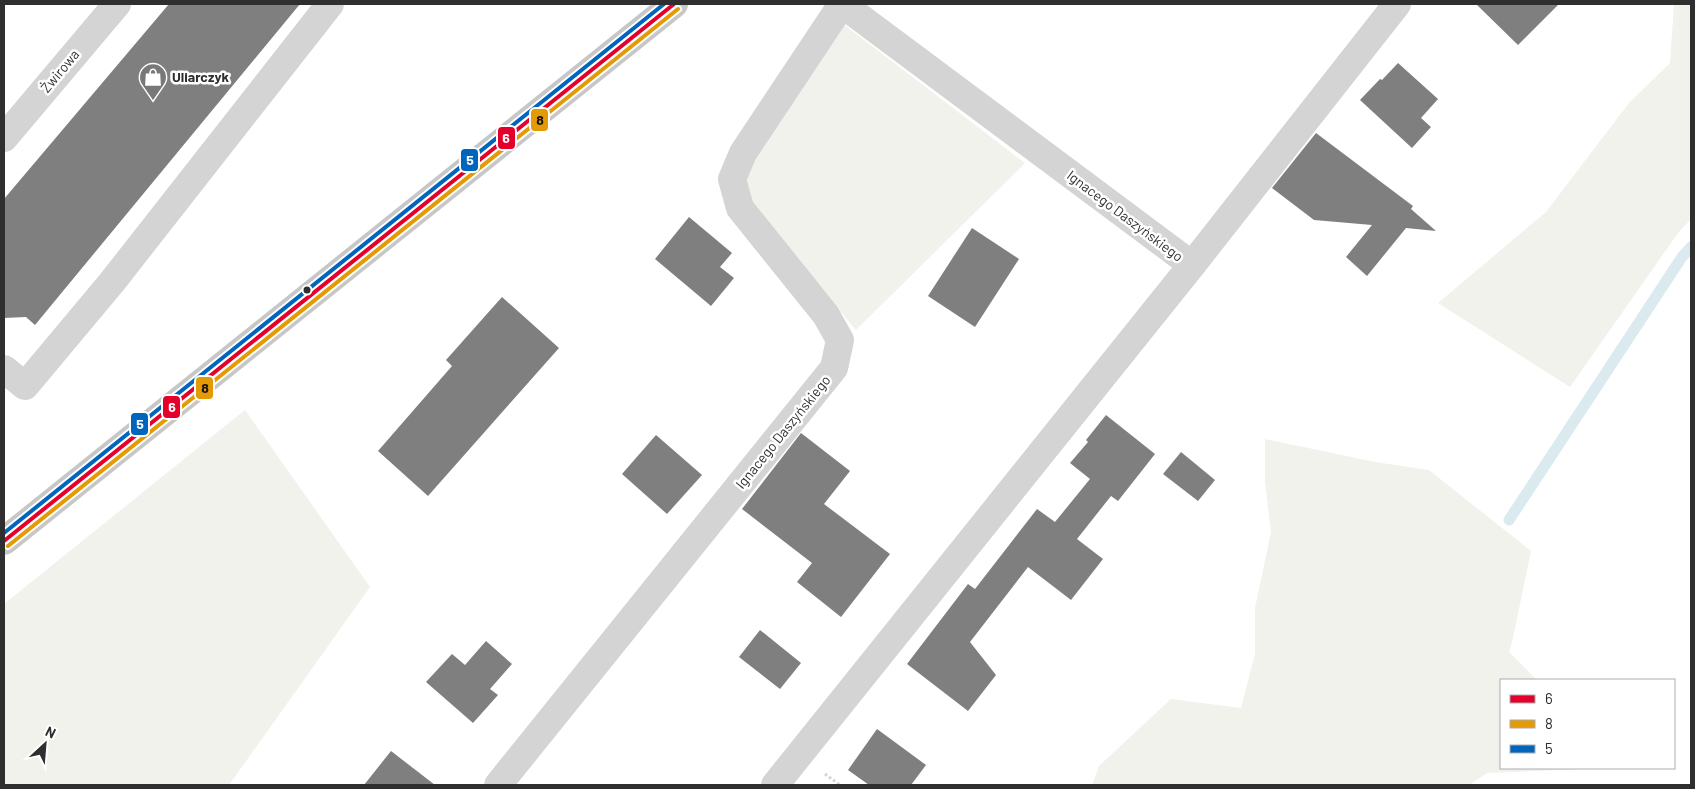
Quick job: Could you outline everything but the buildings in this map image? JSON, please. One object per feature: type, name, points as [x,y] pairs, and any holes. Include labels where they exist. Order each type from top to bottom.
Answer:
[{"type":"main road","points":[[4,541],[674,4]]},
{"type":"street","name":"Żwirowa","points":[[4,138],[117,4]]},
{"type":"street","points":[[4,369],[25,386],[112,282],[330,4]]},
{"type":"street","name":"Ignacego Daszyńskiego","points":[[498,785],[834,368],[840,340],[826,315],[740,208],[732,178],[743,153],[842,4],[1192,265]]},
{"type":"street","name":"Ignacego Daszyńskiego","points":[[775,785],[1192,265],[1397,4]]},
{"type":"shaded area","points":[[1674,4],[1691,4],[1691,219],[1678,233],[1570,387],[1438,303],[1546,212],[1629,103],[1670,63]]},
{"type":"shaded area","points":[[842,23],[1025,163],[856,330],[747,198],[743,169]]},
{"type":"shaded area","points":[[245,410],[370,587],[229,785],[4,785],[4,604]]},
{"type":"shaded area","points":[[1265,439],[1375,462],[1429,470],[1531,551],[1509,652],[1536,679],[1500,679],[1500,769],[1583,769],[1487,773],[1469,785],[1092,785],[1099,766],[1171,699],[1241,708],[1255,654],[1255,608],[1271,532],[1265,482]]},
{"type":"waterway","points":[[1509,520],[1682,257],[1691,247]]},
{"type":"transit line","name":"5","points":[[4,533],[664,4]]},
{"type":"transit line","name":"6","points":[[4,541],[674,4]]},
{"type":"transit line","name":"8","points":[[8,546],[678,9]]},
{"type":"place","name":"Uliarczyk","points":[[153,101]]}]
